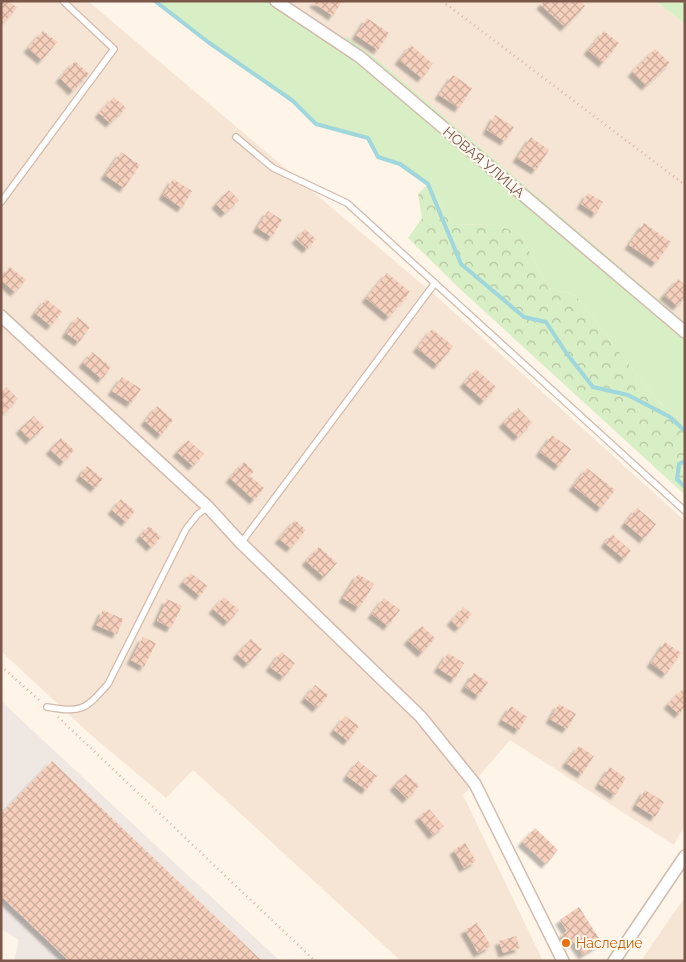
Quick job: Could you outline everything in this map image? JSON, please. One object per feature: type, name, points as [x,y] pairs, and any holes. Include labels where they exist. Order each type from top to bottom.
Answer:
[{"type":"street","name":"НОВАЯ УЛИЦА","points":[[276,1],[360,57],[685,332]]},
{"type":"street","points":[[1,316],[208,508],[241,543],[421,717],[475,784],[562,961]]},
{"type":"street","points":[[614,961],[685,856]]},
{"type":"lane","points":[[1,202],[114,49],[63,1]]},
{"type":"lane","points":[[236,137],[273,168],[347,203],[685,511]]},
{"type":"lane","points":[[241,543],[435,283]]},
{"type":"lane","points":[[47,707],[69,711],[80,709],[92,702],[108,684],[186,529],[198,514],[208,508]]},
{"type":"path","points":[[442,1],[685,185]]},
{"type":"path","points":[[1,666],[47,707],[315,961]]},
{"type":"shaded area","points":[[1,1],[88,1],[436,296],[685,521],[685,825],[674,845],[510,740],[463,795],[543,961],[401,961],[193,770],[166,798],[91,735],[1,651]]},
{"type":"shaded area","points":[[286,1],[656,1],[685,24],[685,322],[379,61],[346,37],[340,44]]},
{"type":"shaded area","points":[[1,701],[280,961],[262,961],[52,761],[1,814]]},
{"type":"shaded area","points":[[1,896],[69,961],[14,961],[19,940],[1,929]]},
{"type":"shaded area","points":[[685,898],[685,961],[641,961],[677,908]]},
{"type":"green space","points":[[155,1],[286,1],[340,44],[346,36],[379,61],[685,322],[685,424],[654,397],[575,295],[548,288],[521,235],[499,225],[451,224],[428,184],[400,164],[378,157],[368,138],[316,124],[293,101],[208,42]]},
{"type":"green space","points":[[656,1],[685,1],[685,24]]},
{"type":"green space","points":[[428,184],[451,224],[499,225],[521,235],[548,288],[575,295],[654,397],[685,424],[685,495],[460,289],[408,238],[422,218],[418,194]]},
{"type":"building","points":[[1,1],[9,1],[17,8],[1,25]]},
{"type":"building","points":[[315,1],[342,1],[333,16],[314,3]]},
{"type":"building","points":[[544,1],[580,1],[585,6],[565,27],[541,5]]},
{"type":"building","points":[[367,18],[389,33],[378,50],[356,35]]},
{"type":"building","points":[[43,31],[57,42],[42,60],[28,48]]},
{"type":"building","points":[[604,31],[619,43],[603,63],[588,50]]},
{"type":"building","points":[[411,45],[433,64],[422,78],[399,60]]},
{"type":"building","points":[[655,49],[670,63],[646,86],[632,72]]},
{"type":"building","points":[[75,61],[89,74],[73,91],[60,78]]},
{"type":"building","points":[[453,75],[472,88],[459,108],[439,95]]},
{"type":"building","points":[[114,97],[126,108],[110,123],[99,113]]},
{"type":"building","points":[[495,115],[514,127],[505,141],[487,130]]},
{"type":"building","points":[[531,137],[549,150],[536,170],[517,158]]},
{"type":"building","points":[[121,152],[140,165],[124,188],[105,175]]},
{"type":"building","points":[[173,179],[192,191],[182,208],[163,195]]},
{"type":"building","points":[[229,190],[239,200],[225,213],[216,204]]},
{"type":"building","points":[[588,193],[603,202],[596,214],[581,204]]},
{"type":"building","points":[[268,211],[282,220],[272,237],[257,228]]},
{"type":"building","points":[[644,223],[671,242],[656,263],[629,245]]},
{"type":"building","points":[[305,229],[316,239],[307,249],[296,239]]},
{"type":"building","points":[[10,267],[26,280],[15,292],[1,280],[1,277]]},
{"type":"building","points":[[387,273],[410,292],[389,317],[366,298]]},
{"type":"building","points":[[678,279],[685,285],[685,298],[677,306],[664,295]]},
{"type":"building","points":[[46,299],[62,312],[51,326],[35,313]]},
{"type":"building","points":[[77,317],[90,327],[79,342],[66,333]]},
{"type":"building","points":[[432,329],[453,346],[438,365],[417,348]]},
{"type":"building","points":[[92,352],[111,367],[102,379],[83,363]]},
{"type":"building","points":[[476,369],[496,387],[484,401],[464,383]]},
{"type":"building","points":[[122,377],[141,389],[131,403],[112,391]]},
{"type":"building","points":[[6,387],[18,399],[1,416],[1,392]]},
{"type":"building","points":[[157,406],[173,420],[161,435],[145,421]]},
{"type":"building","points":[[518,408],[532,423],[518,437],[503,423]]},
{"type":"building","points":[[34,416],[44,427],[30,440],[20,429]]},
{"type":"building","points":[[552,435],[571,449],[559,466],[540,452]]},
{"type":"building","points":[[61,438],[74,450],[64,462],[50,450]]},
{"type":"building","points":[[188,440],[204,454],[193,466],[177,452]]},
{"type":"building","points":[[244,462],[254,471],[250,476],[264,488],[254,500],[230,478]]},
{"type":"building","points":[[87,466],[103,479],[95,488],[80,476]]},
{"type":"building","points":[[587,468],[615,490],[601,508],[573,486]]},
{"type":"building","points":[[121,499],[135,511],[126,522],[112,510]]},
{"type":"building","points":[[637,508],[656,524],[644,539],[625,523]]},
{"type":"building","points":[[295,520],[306,530],[291,548],[279,539]]},
{"type":"building","points":[[149,526],[161,537],[151,547],[140,536]]},
{"type":"building","points":[[612,534],[631,551],[624,559],[605,543]]},
{"type":"building","points":[[319,547],[337,563],[324,577],[306,561]]},
{"type":"building","points":[[191,573],[207,586],[200,596],[183,582]]},
{"type":"building","points":[[358,574],[374,584],[359,608],[343,598]]},
{"type":"building","points":[[224,597],[239,610],[228,622],[213,609]]},
{"type":"building","points":[[384,598],[400,610],[388,626],[372,614]]},
{"type":"building","points":[[167,599],[182,606],[171,628],[157,621]]},
{"type":"building","points":[[464,607],[472,614],[459,628],[451,621]]},
{"type":"building","points":[[103,610],[123,619],[117,634],[96,625]]},
{"type":"building","points":[[422,626],[435,638],[422,653],[408,640]]},
{"type":"building","points":[[143,637],[156,643],[144,667],[131,660]]},
{"type":"building","points":[[251,639],[262,649],[248,664],[237,654]]},
{"type":"building","points":[[665,642],[681,653],[666,674],[651,663]]},
{"type":"building","points":[[281,652],[295,663],[284,677],[270,667]]},
{"type":"building","points":[[448,653],[464,663],[455,679],[438,668]]},
{"type":"building","points":[[474,673],[488,682],[479,696],[465,687]]},
{"type":"building","points":[[315,685],[328,695],[317,708],[305,698]]},
{"type":"building","points":[[682,690],[685,692],[685,707],[679,714],[668,704]]},
{"type":"building","points":[[559,704],[576,714],[567,729],[550,719]]},
{"type":"building","points":[[511,706],[527,717],[519,730],[502,720]]},
{"type":"building","points":[[345,716],[359,726],[348,741],[334,730]]},
{"type":"building","points":[[579,746],[594,756],[582,774],[566,763]]},
{"type":"building","points":[[52,761],[262,961],[69,961],[1,896],[1,814]]},
{"type":"building","points":[[358,761],[377,776],[366,790],[347,776]]},
{"type":"building","points":[[610,767],[626,778],[615,795],[599,784]]},
{"type":"building","points":[[406,774],[419,786],[407,799],[394,786]]},
{"type":"building","points":[[645,790],[664,802],[655,817],[636,805]]},
{"type":"building","points":[[429,809],[444,826],[433,835],[419,817]]},
{"type":"building","points":[[535,828],[558,850],[546,864],[522,842]]},
{"type":"building","points":[[465,843],[476,861],[464,868],[454,850]]},
{"type":"building","points":[[579,907],[602,943],[583,955],[574,942],[568,946],[561,935],[567,931],[560,920]]},
{"type":"building","points":[[477,923],[491,946],[478,953],[465,930]]},
{"type":"building","points":[[516,936],[520,948],[503,953],[499,941]]},
{"type":"waterway","points":[[155,1],[208,42],[293,101],[316,124],[368,138],[378,157],[400,164],[428,184],[461,264],[524,317],[546,322],[567,354],[593,387],[628,395],[670,417],[685,431]]},
{"type":"waterway","points":[[685,461],[679,464],[677,479],[685,487]]},
{"type":"place","name":"Наследие","points":[[566,943]]}]
